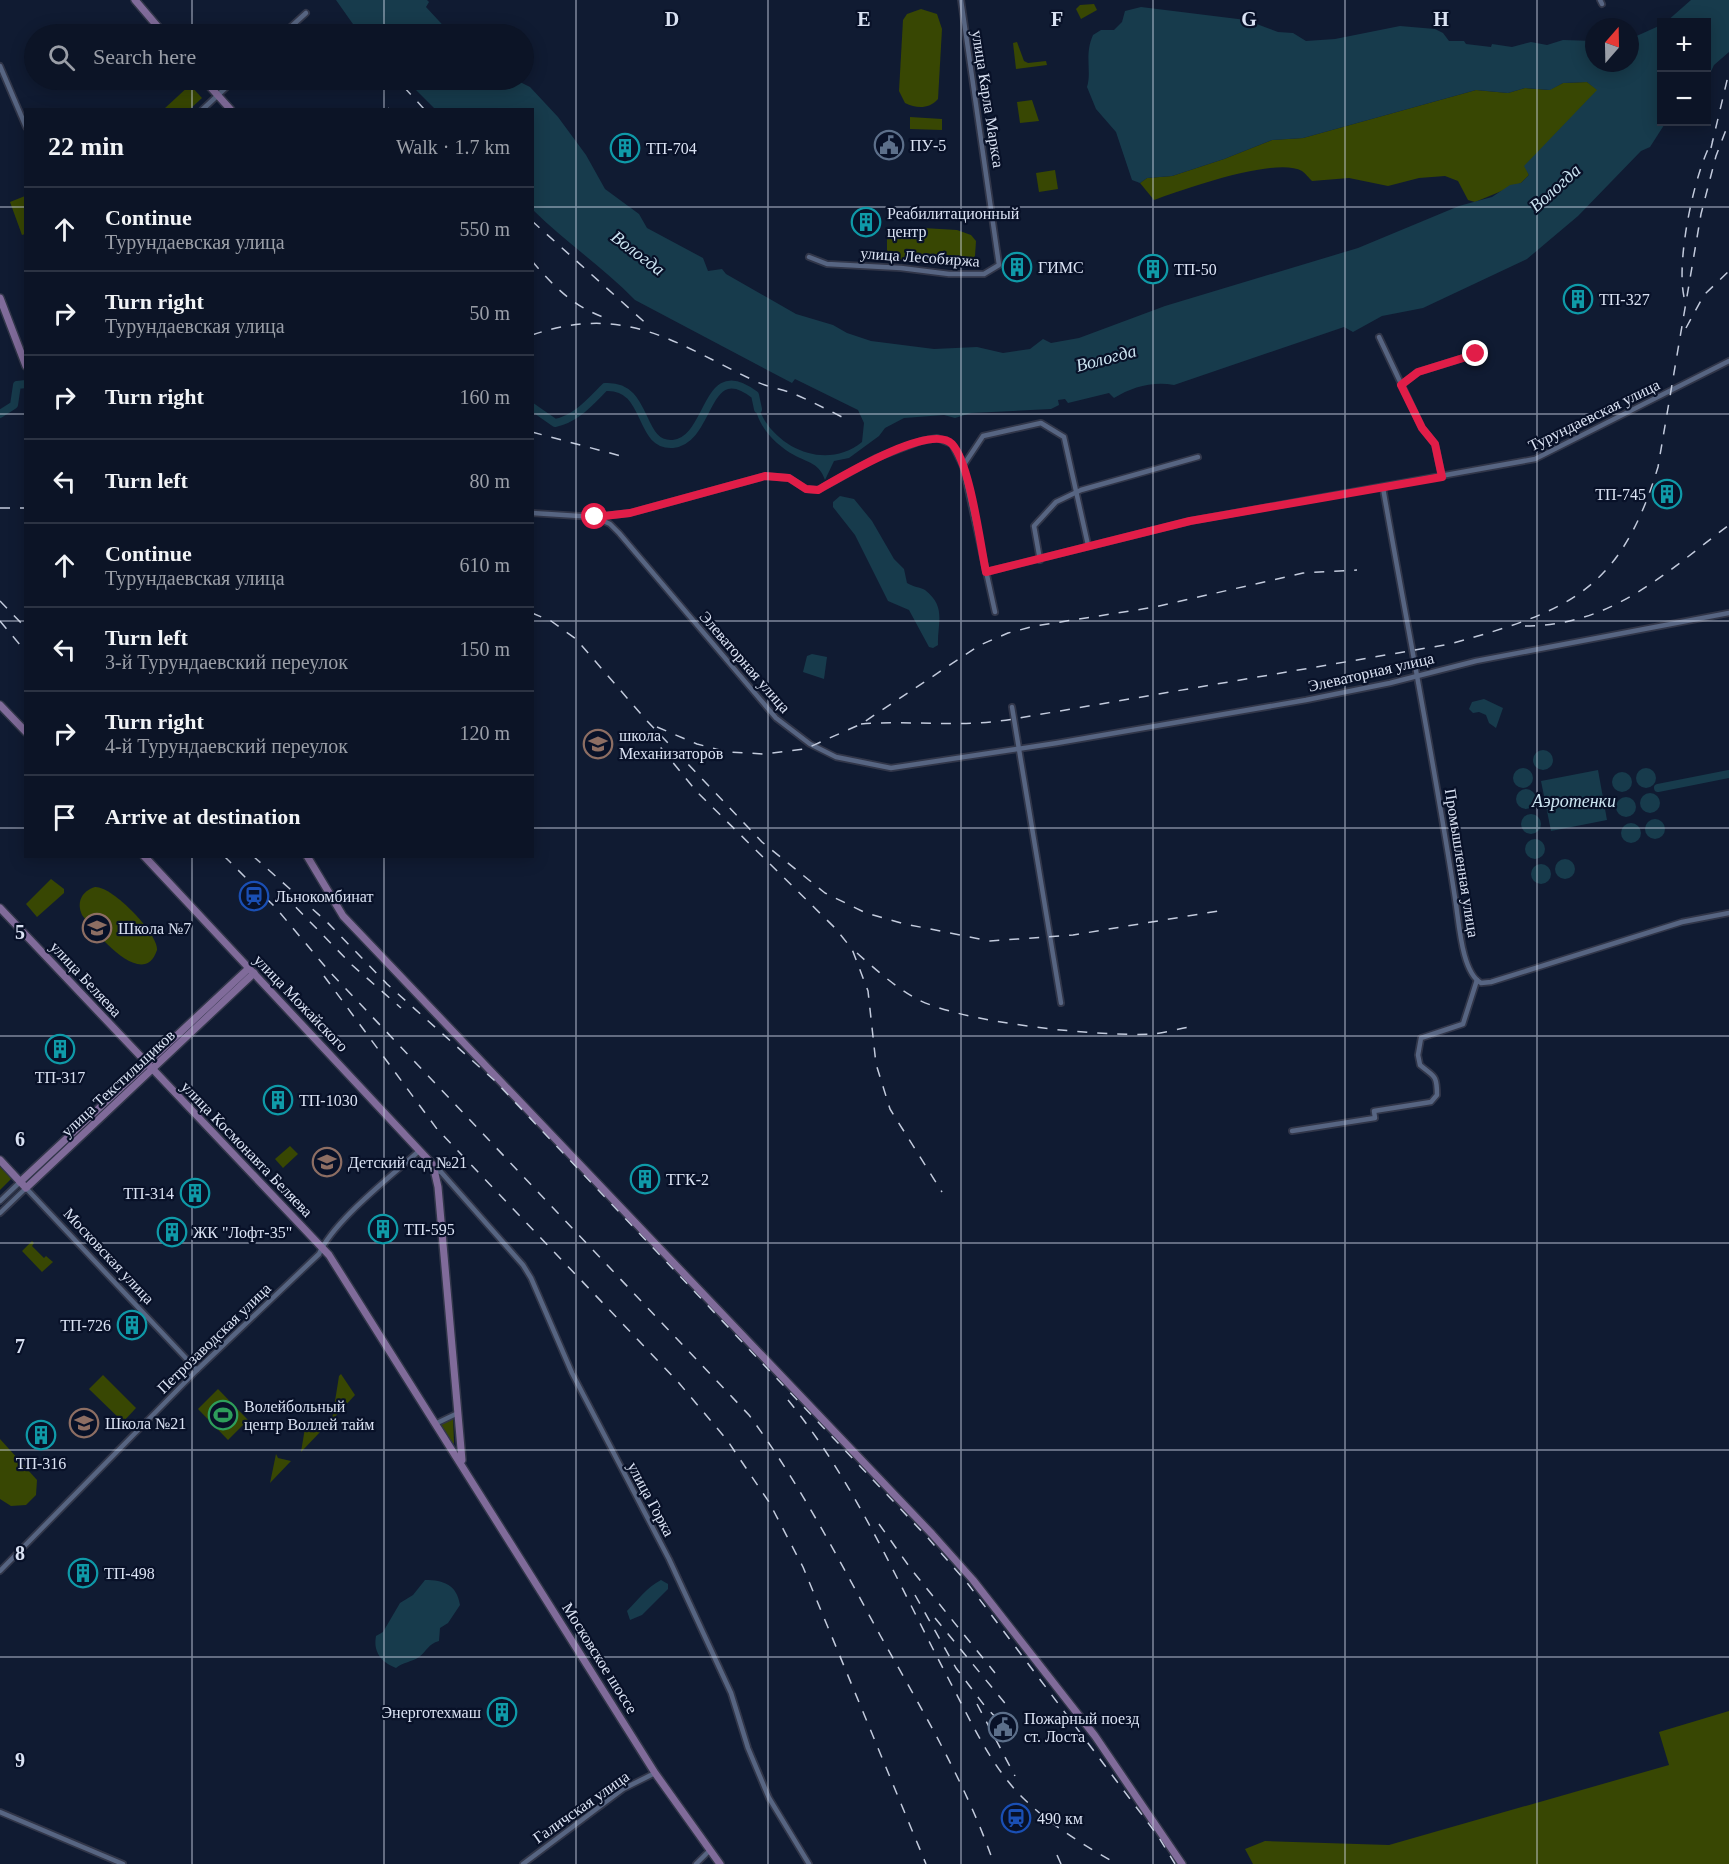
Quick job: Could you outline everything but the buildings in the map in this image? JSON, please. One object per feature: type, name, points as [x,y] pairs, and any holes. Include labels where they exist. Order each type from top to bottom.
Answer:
[{"type":"street","points":[[135,0],[155,24]]},
{"type":"street","name":"улица Карла Маркса","points":[[961,0],[992,202]]},
{"type":"street","points":[[294,24],[306,13]]},
{"type":"street","points":[[0,66],[24,122]]},
{"type":"street","points":[[214,90],[229,108]]},
{"type":"street","points":[[204,108],[223,90]]},
{"type":"street","name":"улица Лесобиржа","points":[[809,258],[827,264],[984,274],[999,265],[992,202]]},
{"type":"street","points":[[0,298],[5,321],[24,362]]},
{"type":"street","points":[[1379,337],[1422,428],[1435,444],[1442,477]]},
{"type":"street","points":[[1401,385],[1418,372],[1476,354]]},
{"type":"street","name":"Турундаевская улица","points":[[986,572],[1190,521],[1535,459],[1729,360]]},
{"type":"street","points":[[963,466],[982,436],[1041,423],[1064,437],[1088,545]]},
{"type":"street","points":[[534,513],[595,517],[630,513],[765,476],[789,478],[806,489],[818,490],[876,458],[921,441],[937,438],[952,444],[963,466],[995,612]]},
{"type":"street","points":[[1040,560],[1034,526],[1056,502],[1077,492],[1198,457]]},
{"type":"street","name":"Промышленная улица","points":[[1383,488],[1467,963],[1471,975],[1477,980]]},
{"type":"street","name":"Элеваторная улица","points":[[595,517],[610,524],[619,533],[765,706],[816,748],[855,762],[891,768],[1306,700],[1416,677],[1476,661],[1729,613]]},
{"type":"street","points":[[0,705],[24,730]]},
{"type":"street","points":[[1012,707],[1047,907],[1054,972],[1061,1003]]},
{"type":"street","name":"улица Можайского","points":[[146,858],[420,1150],[435,1170]]},
{"type":"street","points":[[308,858],[343,916],[827,1421],[973,1580],[1101,1744],[1182,1864]]},
{"type":"street","name":"улица Беляева","points":[[0,908],[150,1067]]},
{"type":"street","points":[[1292,1131],[1375,1118],[1374,1111],[1431,1102],[1437,1095],[1437,1081],[1432,1073],[1420,1065],[1418,1055],[1421,1038],[1463,1024],[1477,980],[1491,982],[1682,922],[1729,913]]},
{"type":"street","name":"улица Текстильщиков","points":[[0,1213],[251,970]]},
{"type":"street","name":"улица Текстильщиков","points":[[0,1201],[150,1067]]},
{"type":"street","name":"улица Космонавта Беляева","points":[[150,1067],[322,1247]]},
{"type":"street","name":"Петрозаводская улица","points":[[0,1571],[197,1370],[319,1254],[322,1247],[356,1210],[420,1150]]},
{"type":"street","name":"Московская улица","points":[[0,1160],[197,1370]]},
{"type":"street","name":"Московское шоссе","points":[[435,1170],[462,1463]]},
{"type":"street","name":"улица Горка","points":[[435,1170],[441,1172],[527,1271],[572,1373],[669,1559],[731,1693],[748,1748],[769,1798],[809,1864]]},
{"type":"street","name":"Московское шоссе","points":[[322,1247],[345,1278],[437,1423],[655,1773],[720,1864]]},
{"type":"street","points":[[437,1423],[458,1413]]},
{"type":"street","name":"Галичская улица","points":[[523,1864],[623,1789],[655,1773]]},
{"type":"street","points":[[0,1812],[123,1864]]},
{"type":"street","points":[[696,1864],[710,1850]]},
{"type":"green space","points":[[1094,4],[1097,10],[1081,19],[1076,9],[1080,5]]},
{"type":"green space","points":[[921,9],[937,14],[942,29],[938,99],[931,105],[918,107],[905,103],[899,91],[903,20],[907,14]]},
{"type":"green space","points":[[1017,42],[1024,61],[1028,63],[1046,61],[1047,65],[1016,69],[1013,43]]},
{"type":"green space","points":[[1587,82],[1598,90],[1525,166],[1529,175],[1521,183],[1475,202],[1468,200],[1458,181],[1445,176],[1419,178],[1388,186],[1349,178],[1312,181],[1302,171],[1272,168],[1229,176],[1154,200],[1140,183],[1147,178],[1172,176],[1272,140],[1303,138],[1476,90],[1508,93],[1525,88],[1549,90],[1563,83]]},
{"type":"green space","points":[[185,90],[195,90],[202,98],[191,108],[165,108]]},
{"type":"green space","points":[[1032,100],[1039,121],[1020,123],[1017,102]]},
{"type":"green space","points":[[910,117],[942,119],[942,130],[910,129]]},
{"type":"green space","points":[[1055,170],[1058,189],[1039,192],[1036,173]]},
{"type":"green space","points":[[24,196],[24,234],[22,235],[10,202]]},
{"type":"green space","points":[[897,228],[957,230],[971,235],[976,241],[975,256],[964,264],[955,265],[906,262],[890,256],[887,250],[887,237]]},
{"type":"green space","points":[[51,879],[64,889],[64,893],[37,917],[26,904]]},
{"type":"green space","points":[[95,887],[112,894],[142,922],[155,942],[157,950],[150,961],[141,964],[130,962],[107,944],[82,915],[81,898]]},
{"type":"green space","points":[[290,1146],[298,1154],[283,1168],[275,1159]]},
{"type":"green space","points":[[0,1162],[14,1176],[0,1190]]},
{"type":"green space","points":[[32,1241],[34,1243],[32,1246],[44,1258],[46,1256],[53,1262],[42,1272],[22,1251]]},
{"type":"green space","points":[[341,1374],[355,1395],[332,1420],[339,1376]]},
{"type":"green space","points":[[103,1375],[136,1408],[123,1422],[89,1389]]},
{"type":"green space","name":"Волейбольный центр Воллей тайм","points":[[218,1389],[248,1420],[228,1440],[198,1409]]},
{"type":"green space","points":[[453,1417],[454,1443],[453,1444],[440,1423]]},
{"type":"green space","points":[[305,1428],[323,1429],[301,1452]]},
{"type":"green space","points":[[0,1439],[37,1480],[36,1495],[26,1505],[11,1506],[0,1499]]},
{"type":"green space","points":[[276,1454],[278,1458],[291,1461],[270,1483]]},
{"type":"green space","points":[[1729,1711],[1729,1864],[1253,1864],[1245,1849],[1265,1841],[1389,1845],[1669,1765],[1659,1732]]},
{"type":"water","points":[[336,0],[427,0],[429,2],[426,7],[442,24],[353,24]]},
{"type":"water","points":[[1691,0],[1729,0],[1729,52],[1714,65],[1711,71],[1711,18],[1671,18]]},
{"type":"water","name":"Вологда","points":[[1141,7],[1246,20],[1278,32],[1293,33],[1306,41],[1335,39],[1400,26],[1435,29],[1443,33],[1449,41],[1464,41],[1466,44],[1491,47],[1492,44],[1512,47],[1531,42],[1547,45],[1563,40],[1585,41],[1585,72],[1639,72],[1639,35],[1657,27],[1657,126],[1663,126],[1650,147],[1641,151],[1578,216],[1527,259],[1423,308],[1382,316],[1353,332],[1344,327],[1174,385],[1143,386],[1114,398],[1109,393],[1068,403],[1065,399],[1058,400],[1059,405],[1051,409],[971,413],[955,418],[944,415],[904,418],[885,428],[879,436],[849,458],[834,461],[825,480],[817,467],[787,451],[773,439],[758,417],[755,400],[765,421],[785,441],[796,449],[823,455],[850,450],[862,442],[864,423],[858,410],[795,379],[792,383],[635,300],[545,222],[534,211],[534,108],[434,108],[416,90],[533,90],[558,117],[586,155],[605,189],[639,214],[647,228],[703,258],[708,271],[722,269],[726,274],[796,314],[833,325],[847,333],[871,341],[934,349],[977,347],[1003,353],[1030,349],[1043,339],[1051,343],[1079,338],[1165,306],[1358,248],[1459,206],[1492,197],[1510,185],[1521,183],[1529,175],[1524,166],[1597,90],[1587,82],[1563,83],[1550,90],[1525,88],[1508,93],[1476,90],[1303,138],[1272,140],[1172,176],[1147,178],[1140,183],[1132,180],[1116,132],[1096,109],[1087,87],[1088,56],[1093,35],[1101,30],[1114,30],[1122,22],[1125,11]]},
{"type":"water","points":[[840,496],[854,499],[872,521],[894,559],[904,569],[907,583],[925,590],[932,596],[939,609],[938,645],[933,648],[929,647],[909,610],[888,601],[855,535],[833,507],[833,502]]},
{"type":"water","points":[[812,654],[827,657],[824,679],[803,672],[807,656]]},
{"type":"water","points":[[1484,699],[1503,708],[1496,728],[1489,723],[1486,715],[1479,712],[1473,713],[1469,709],[1472,702]]},
{"type":"water","points":[[1543,750],[1550,753],[1553,760],[1550,767],[1543,770],[1536,767],[1533,760],[1536,753]]},
{"type":"water","points":[[1523,768],[1530,771],[1533,778],[1530,785],[1523,788],[1516,785],[1513,778],[1516,771]]},
{"type":"water","points":[[1646,768],[1653,771],[1656,778],[1653,785],[1646,788],[1639,785],[1636,778],[1639,771]]},
{"type":"water","name":"Аэротенки","points":[[1598,770],[1607,820],[1551,831],[1541,781]]},
{"type":"water","points":[[1622,772],[1629,775],[1632,782],[1629,789],[1622,792],[1615,789],[1612,782],[1615,775]]},
{"type":"water","points":[[1526,789],[1533,792],[1536,799],[1533,806],[1526,809],[1519,806],[1516,799],[1519,792]]},
{"type":"water","points":[[1650,793],[1657,796],[1660,803],[1657,810],[1650,813],[1643,810],[1640,803],[1643,796]]},
{"type":"water","points":[[1626,797],[1633,800],[1636,807],[1633,814],[1626,817],[1619,814],[1616,807],[1619,800]]},
{"type":"water","points":[[1531,814],[1538,817],[1541,824],[1538,831],[1531,834],[1524,831],[1521,824],[1524,817]]},
{"type":"water","points":[[1655,819],[1662,822],[1665,829],[1662,836],[1655,839],[1648,836],[1645,829],[1648,822]]},
{"type":"water","points":[[1631,823],[1638,826],[1641,833],[1638,840],[1631,843],[1624,840],[1621,833],[1624,826]]},
{"type":"water","points":[[1535,839],[1542,842],[1545,849],[1542,856],[1535,859],[1528,856],[1525,849],[1528,842]]},
{"type":"water","points":[[1565,859],[1572,862],[1575,869],[1572,876],[1565,879],[1558,876],[1555,869],[1558,862]]},
{"type":"water","points":[[1541,864],[1548,867],[1551,874],[1548,881],[1541,884],[1534,881],[1531,874],[1534,867]]},
{"type":"water","points":[[425,1580],[438,1581],[453,1588],[460,1605],[448,1623],[440,1628],[439,1641],[419,1657],[396,1668],[379,1656],[375,1642],[376,1636],[383,1632],[400,1603],[413,1595]]},
{"type":"water","points":[[661,1580],[668,1584],[668,1589],[642,1615],[630,1620],[627,1611],[647,1590]]},
{"type":"waterway","points":[[0,414],[14,405],[17,385],[24,384]]},
{"type":"waterway","points":[[534,408],[555,423],[576,414],[605,387],[619,389],[630,395],[654,436],[662,442],[673,444],[686,439],[695,429],[717,392],[726,385],[738,385],[755,395],[758,409]]},
{"type":"waterway","points":[[1658,788],[1729,774]]},
{"type":"railway","points":[[1711,148],[1729,72]]},
{"type":"railway","points":[[407,90],[423,108]]},
{"type":"railway","points":[[861,724],[994,722],[1450,644],[1527,620],[1558,606],[1584,590],[1607,569],[1626,543],[1643,509],[1658,467],[1701,214],[1716,156],[1729,122]]},
{"type":"railway","points":[[1684,297],[1682,262],[1688,218],[1699,174],[1712,141]]},
{"type":"railway","points":[[534,223],[651,328]]},
{"type":"railway","points":[[534,263],[566,296],[597,315],[609,319]]},
{"type":"railway","points":[[1686,328],[1704,295],[1729,271]]},
{"type":"railway","points":[[534,334],[565,326],[595,323],[649,332],[675,342],[757,382],[813,402],[846,419]]},
{"type":"railway","points":[[534,433],[621,456]]},
{"type":"railway","points":[[0,508],[24,508]]},
{"type":"railway","points":[[1525,626],[1556,624],[1610,607],[1659,578],[1729,525]]},
{"type":"railway","points":[[657,727],[697,744],[728,752],[764,754],[805,749],[861,724],[980,645],[1008,633],[1035,626],[1155,607],[1303,573],[1357,570]]},
{"type":"railway","points":[[0,601],[24,626]]},
{"type":"railway","points":[[534,614],[551,621],[576,639],[647,721],[762,842],[825,893],[866,913],[905,924],[990,941],[1073,935],[1224,910]]},
{"type":"railway","points":[[0,621],[24,650]]},
{"type":"railway","points":[[648,732],[697,792],[835,928],[852,949],[868,991],[876,1064],[890,1109],[942,1192]]},
{"type":"railway","points":[[226,858],[276,908],[328,970],[749,1415],[768,1441],[818,1523],[927,1719],[957,1776],[994,1864]]},
{"type":"railway","points":[[255,858],[327,922],[387,984],[494,1080],[928,1538],[968,1584],[1158,1836],[1175,1864]]},
{"type":"railway","points":[[282,893],[352,965],[401,1008]]},
{"type":"railway","points":[[857,953],[892,983],[915,998],[964,1015],[1066,1031],[1100,1033],[1153,1034],[1189,1027]]},
{"type":"railway","points":[[324,976],[437,1129],[679,1383],[727,1440],[769,1502],[803,1567],[926,1864]]},
{"type":"railway","points":[[788,1400],[812,1432],[855,1499],[971,1723],[999,1769],[1021,1796],[1043,1816],[1117,1864]]},
{"type":"railway","points":[[879,1524],[911,1569],[995,1673]]},
{"type":"railway","points":[[915,1595],[956,1668],[984,1705],[1017,1740]]},
{"type":"railway","points":[[935,1618],[1008,1707]]},
{"type":"railway","points":[[977,1704],[1015,1776]]},
{"type":"railway","points":[[1057,1855],[1061,1864]]},
{"type":"place","name":"ПУ-5","points":[[889,145]]},
{"type":"place","name":"ТП-704","points":[[625,148]]},
{"type":"place","name":"Реабилитационный центр","points":[[866,222]]},
{"type":"place","name":"ГИМС","points":[[1017,267]]},
{"type":"place","name":"ТП-50","points":[[1153,269]]},
{"type":"place","name":"ТП-327","points":[[1578,299]]},
{"type":"place","name":"ТП-745","points":[[1667,494]]},
{"type":"place","name":"школа Механизаторов","points":[[598,744]]},
{"type":"place","name":"Льнокомбинат","points":[[254,896]]},
{"type":"place","name":"Школа №7","points":[[97,928]]},
{"type":"place","name":"ТП-317","points":[[60,1049]]},
{"type":"place","name":"ТП-1030","points":[[278,1100]]},
{"type":"place","name":"Детский сад №21","points":[[327,1162]]},
{"type":"place","name":"ТГК-2","points":[[645,1179]]},
{"type":"place","name":"ТП-314","points":[[195,1193]]},
{"type":"place","name":"ТП-595","points":[[383,1229]]},
{"type":"place","name":"ЖК \"Лофт-35\"","points":[[172,1232]]},
{"type":"place","name":"ТП-726","points":[[132,1325]]},
{"type":"place","name":"Волейбольный центр Воллей тайм","points":[[223,1415]]},
{"type":"place","name":"Школа №21","points":[[84,1423]]},
{"type":"place","name":"ТП-316","points":[[41,1435]]},
{"type":"place","name":"ТП-498","points":[[83,1573]]},
{"type":"place","name":"Энерготехмаш","points":[[502,1712]]},
{"type":"place","name":"Пожарный поезд ст. Лоста","points":[[1003,1727]]},
{"type":"place","name":"490 км","points":[[1016,1818]]},
{"type":"route","points":[[595,517],[630,513],[765,476],[778,475],[789,478],[806,489],[818,490],[876,458],[921,441],[937,438],[952,444],[963,466],[986,572],[1190,521],[1442,477],[1435,444],[1422,428],[1401,385],[1418,372],[1476,354]]}]
